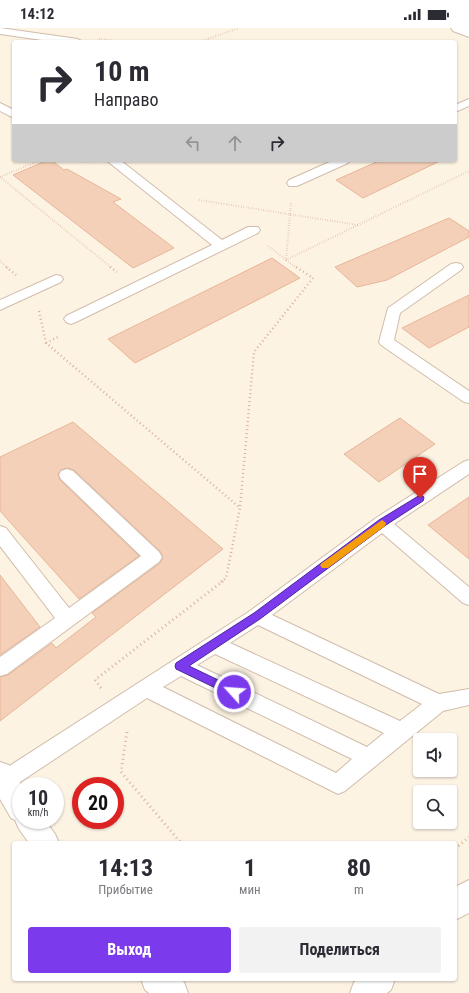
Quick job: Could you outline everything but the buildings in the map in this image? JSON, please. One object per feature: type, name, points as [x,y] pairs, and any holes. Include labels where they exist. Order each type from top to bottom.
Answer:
[{"type":"street","points":[[458,28],[469,33]]},
{"type":"street","points":[[2,777],[12,794]]},
{"type":"street","points":[[36,829],[45,841]]},
{"type":"street","points":[[457,904],[469,894]]},
{"type":"street","points":[[158,981],[173,993]]},
{"type":"lane","points":[[0,31],[64,40]]},
{"type":"lane","points":[[457,108],[469,102]]},
{"type":"lane","points":[[0,106],[12,114]]},
{"type":"lane","points":[[115,162],[220,246]]},
{"type":"lane","points":[[293,184],[340,162]]},
{"type":"lane","points":[[72,319],[253,230]]},
{"type":"lane","points":[[456,267],[393,311],[386,342],[469,398]]},
{"type":"lane","points":[[0,306],[56,279]]},
{"type":"lane","points":[[2,777],[116,708],[257,616],[382,523],[469,466]]},
{"type":"lane","points":[[0,668],[154,557],[67,475]]},
{"type":"lane","points":[[382,523],[469,598]]},
{"type":"lane","points":[[0,533],[68,620]]},
{"type":"lane","points":[[257,616],[438,703]]},
{"type":"lane","points":[[213,644],[402,732]]},
{"type":"lane","points":[[180,666],[368,757]]},
{"type":"lane","points":[[146,688],[338,784],[368,757],[438,703],[469,697]]},
{"type":"path","points":[[205,40],[239,28]]},
{"type":"path","points":[[36,162],[0,178],[120,274]]},
{"type":"path","points":[[286,260],[469,171]]},
{"type":"path","points":[[286,260],[293,184]]},
{"type":"path","points":[[179,841],[121,772],[128,724],[95,680],[226,578],[240,508],[254,352],[313,278],[286,260]]},
{"type":"path","points":[[0,261],[34,289],[46,343],[240,508]]},
{"type":"path","points":[[457,847],[469,837]]},
{"type":"slow traffic","points":[[325,565],[382,523]]},
{"type":"route","points":[[234,692],[180,666],[257,616],[382,523],[420,498]]}]
